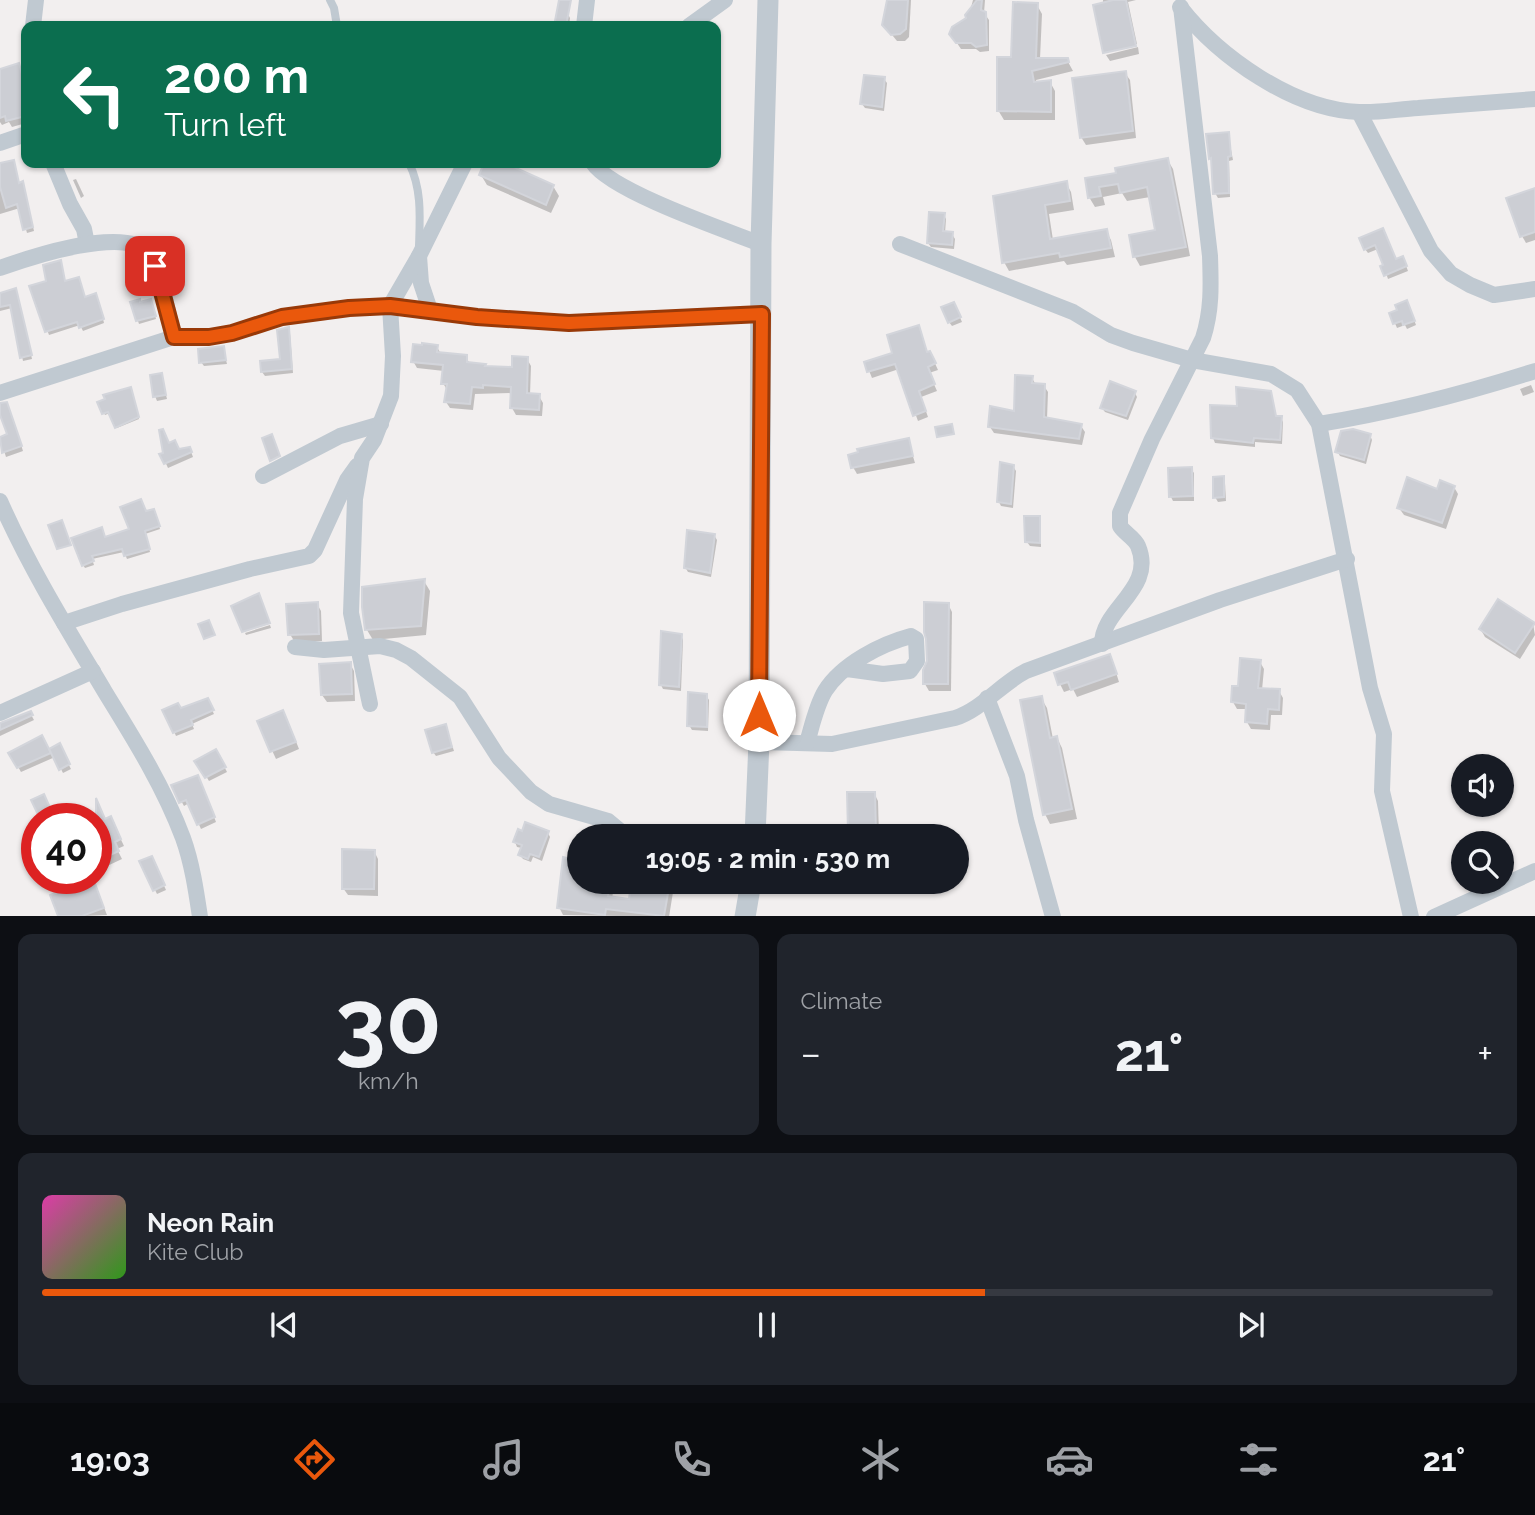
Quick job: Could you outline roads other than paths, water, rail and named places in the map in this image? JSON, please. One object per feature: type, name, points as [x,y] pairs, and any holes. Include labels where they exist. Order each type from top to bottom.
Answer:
[{"type":"street","points":[[34,21],[36,0]]},
{"type":"street","points":[[585,21],[587,0]]},
{"type":"street","points":[[696,21],[725,0]]},
{"type":"street","points":[[756,824],[759,742],[761,244],[768,0]]},
{"type":"street","points":[[1179,4],[1198,29],[1262,79],[1297,98],[1327,107],[1359,112],[1535,99]]},
{"type":"street","points":[[1102,644],[1105,629],[1133,592],[1140,566],[1139,548],[1131,535],[1120,526],[1120,513],[1152,439],[1192,360],[1208,320],[1212,295],[1210,256],[1179,4]]},
{"type":"street","points":[[1359,112],[1431,251],[1451,274],[1494,295],[1535,289]]},
{"type":"street","points":[[0,143],[21,136]]},
{"type":"street","points":[[55,168],[84,229],[87,244]]},
{"type":"street","points":[[64,623],[122,604],[309,556],[315,550],[347,480],[374,440],[391,396],[393,356],[390,306],[462,168]]},
{"type":"street","points":[[598,168],[610,179],[634,192],[761,244]]},
{"type":"street","points":[[0,268],[87,244],[126,242],[142,246],[153,255],[174,337]]},
{"type":"street","points":[[900,244],[1073,312],[1111,335],[1192,360],[1271,374],[1297,390],[1319,424],[1370,688],[1384,734],[1382,791],[1411,916]]},
{"type":"street","points":[[418,256],[421,283],[430,310]]},
{"type":"street","points":[[0,393],[174,337],[209,337],[232,333],[282,317],[349,308],[390,306],[477,317],[569,323],[762,314]]},
{"type":"street","points":[[1319,424],[1375,415],[1458,396],[1535,371]]},
{"type":"street","points":[[263,476],[340,436],[381,424]]},
{"type":"street","points":[[362,458],[355,499],[351,612],[370,705]]},
{"type":"street","points":[[0,501],[23,550],[64,623],[138,746],[183,839],[193,872],[200,916]]},
{"type":"street","points":[[759,742],[832,744],[955,718],[972,711],[1012,678],[1026,671],[1220,600],[1347,559]]},
{"type":"street","points":[[295,647],[324,650],[380,646],[411,658],[460,697],[499,758],[531,792],[550,804],[612,824]]},
{"type":"street","points":[[807,743],[825,692],[847,669]]},
{"type":"street","points":[[0,713],[93,671]]},
{"type":"street","points":[[987,698],[1017,776],[1026,820],[1053,916]]},
{"type":"street","points":[[1434,916],[1535,871]]},
{"type":"street","points":[[745,916],[749,894]]},
{"type":"lane","points":[[330,0],[336,21]]},
{"type":"lane","points":[[411,168],[418,187],[418,256]]}]
